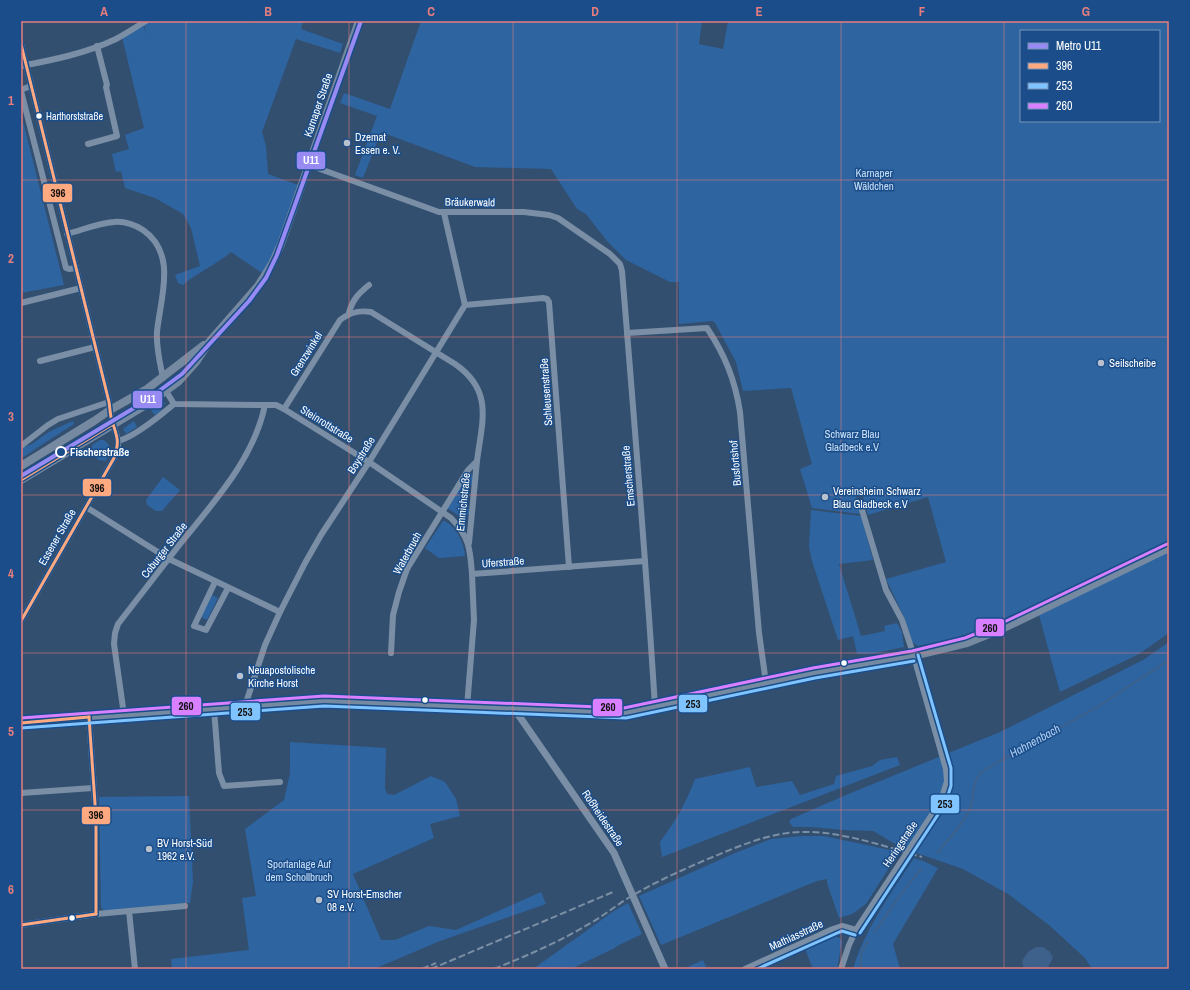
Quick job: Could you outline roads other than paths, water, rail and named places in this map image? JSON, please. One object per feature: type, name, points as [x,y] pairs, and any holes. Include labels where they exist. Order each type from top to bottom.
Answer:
[{"type":"main road","name":"Karnaper Straße","points":[[210,341],[258,286],[272,264],[281,244],[359,21]]},
{"type":"main road","points":[[21,466],[94,422],[110,406],[147,389],[210,341]]},
{"type":"main road","points":[[21,480],[166,391],[178,382],[196,362],[210,341]]},
{"type":"main road","points":[[21,723],[319,701],[515,710],[605,713],[625,712],[821,672],[913,656],[967,643],[1004,628],[1169,548]]},
{"type":"street","points":[[24,66],[56,59],[97,46],[115,39],[146,21]]},
{"type":"street","points":[[21,44],[24,66],[31,86],[118,441],[130,437],[160,416],[174,404],[166,391]]},
{"type":"street","points":[[88,144],[117,136],[106,87],[107,85],[97,46]]},
{"type":"street","points":[[31,86],[21,91],[66,268],[76,268]]},
{"type":"street","name":"Bräukerwald","points":[[309,165],[444,213],[524,212],[549,215],[558,218],[605,250]]},
{"type":"street","points":[[444,213],[465,305]]},
{"type":"street","points":[[67,234],[108,223],[120,222],[142,229],[157,244],[162,259],[164,279],[157,343],[162,378]]},
{"type":"street","name":"Emscherstraße","points":[[605,250],[620,264],[622,271],[655,707]]},
{"type":"street","name":"Grenzwinkel","points":[[284,409],[340,320],[349,313],[354,298],[369,285]]},
{"type":"street","points":[[21,303],[81,288]]},
{"type":"street","name":"Schleusenstraße","points":[[465,305],[542,298],[547,299],[569,567]]},
{"type":"street","name":"Boystraße","points":[[245,706],[265,645],[308,557],[369,462],[465,305]]},
{"type":"street","points":[[349,313],[358,311],[371,312],[437,352]]},
{"type":"street","name":"Busfortshof","points":[[627,333],[707,328],[719,346],[729,370],[737,391],[740,412],[759,633],[766,683]]},
{"type":"street","points":[[40,361],[95,347]]},
{"type":"street","name":"Emmichstraße","points":[[437,352],[467,371],[475,381],[481,394],[483,408],[468,545]]},
{"type":"street","name":"Steinrottstraße","points":[[174,404],[265,405],[276,406],[284,409],[369,462],[451,518],[462,529],[468,545],[472,574]]},
{"type":"street","name":"Coburger Straße","points":[[124,715],[114,644],[118,624],[235,473],[249,448],[265,405]]},
{"type":"street","points":[[21,446],[48,424],[58,419],[110,406]]},
{"type":"street","name":"Essener Straße","points":[[21,620],[114,458],[118,448],[118,441]]},
{"type":"street","name":"Emmichstraße","points":[[442,512],[468,470],[477,461]]},
{"type":"street","points":[[86,507],[169,559],[280,612]]},
{"type":"street","name":"Heringstraße","points":[[841,969],[856,930],[941,801],[947,781],[946,769],[902,620],[886,590],[862,510]]},
{"type":"street","name":"Waterbruch","points":[[391,653],[393,615],[407,569],[442,512]]},
{"type":"street","name":"Uferstraße","points":[[467,707],[474,620],[472,574],[645,561]]},
{"type":"street","points":[[215,582],[194,626],[206,630],[228,588]]},
{"type":"street","points":[[214,708],[219,773],[224,786],[280,782]]},
{"type":"street","name":"Roßheidestraße","points":[[515,710],[614,853],[665,969]]},
{"type":"street","points":[[89,718],[96,818],[96,914]]},
{"type":"street","points":[[21,793],[93,788]]},
{"type":"street","points":[[21,925],[96,914],[185,906]]},
{"type":"street","points":[[129,911],[135,969]]},
{"type":"street","name":"Mathiasstraße","points":[[745,969],[833,929],[842,926],[856,930]]},
{"type":"waterway","name":"Hahnenbach","points":[[937,853],[966,817],[971,807],[975,782],[983,771],[1099,706],[1169,660]]},
{"type":"waterway","name":"Hahnenbach","points":[[875,932],[898,898],[921,869]]},
{"type":"waterway","name":"Hahnenbach","points":[[861,969],[861,953],[868,941]]},
{"type":"railway","points":[[494,969],[564,938],[593,922],[630,897],[666,878],[727,851],[763,838],[788,833],[816,832],[862,840],[922,857]]},
{"type":"railway","points":[[431,969],[613,892]]},
{"type":"railway","points":[[422,969],[436,963]]},
{"type":"metro line","name":"U11","points":[[21,476],[144,402],[182,374],[249,301],[266,278],[277,255],[361,21]]},
{"type":"place","name":"Harthorststraße","points":[[39,116]]},
{"type":"place","name":"Dzemat Essen e. V.","points":[[347,143]]},
{"type":"place","name":"Seilscheibe","points":[[1101,363]]},
{"type":"place","name":"Fischerstraße","points":[[61,452]]},
{"type":"place","name":"Vereinsheim Schwarz Blau Gladbeck e.V","points":[[825,497]]},
{"type":"place","name":"Neuapostolische Kirche Horst","points":[[240,676]]},
{"type":"place","name":"BV Horst-Süd 1962 e.V.","points":[[149,849]]},
{"type":"place","name":"SV Horst-Emscher 08 e.V.","points":[[319,900]]},
{"type":"park label","name":"Karnaper Wäldchen","points":[[874,179]]},
{"type":"park label","name":"Schwarz Blau Gladbeck e.V","points":[[852,440]]},
{"type":"park label","name":"Sportanlage Auf dem Schollbruch","points":[[299,870]]}]
